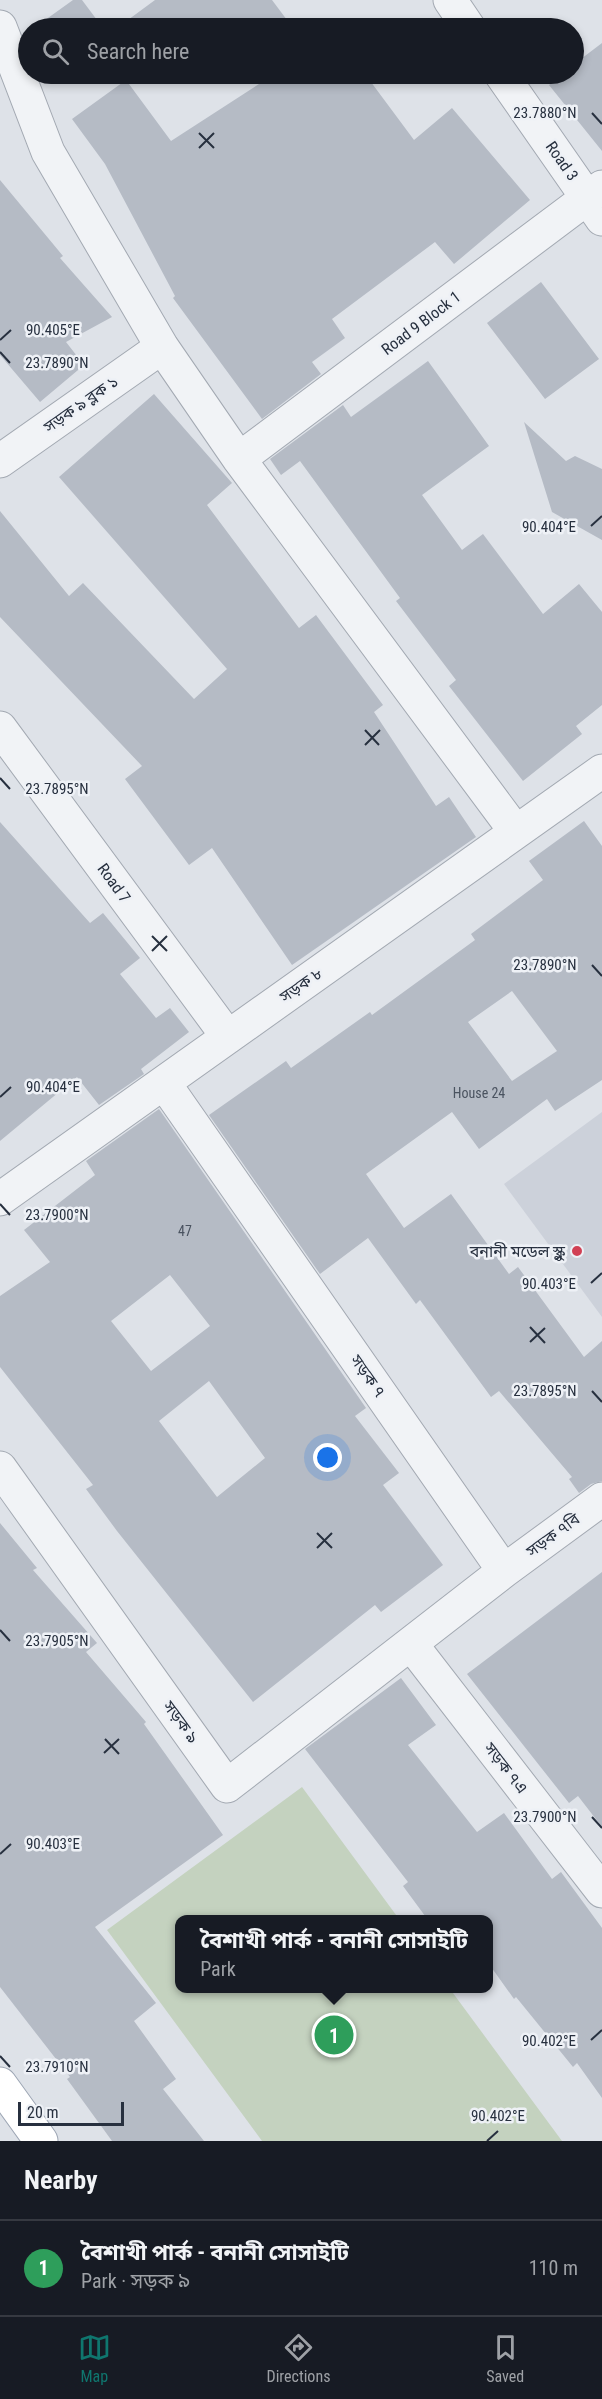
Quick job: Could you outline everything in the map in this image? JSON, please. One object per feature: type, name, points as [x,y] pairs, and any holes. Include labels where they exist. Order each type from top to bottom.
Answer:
[{"type":"main road","points":[[0,2084],[32,2138]]},
{"type":"street","points":[[450,0],[462,18]]},
{"type":"street","points":[[0,27],[18,74]]},
{"type":"street","points":[[22,84],[48,152],[162,347],[239,459],[516,832]]},
{"type":"street","name":"Road 3","points":[[509,84],[597,201]]},
{"type":"street","name":"Road 9 Block 1","points":[[239,459],[597,201]]},
{"type":"street","name":"সড়ক ৯ ব্লক ১","points":[[0,461],[162,347]]},
{"type":"street","name":"Road 7","points":[[0,728],[228,1037]]},
{"type":"street","name":"সড়ক ৮","points":[[0,1199],[516,832],[599,780]]},
{"type":"street","name":"সড়ক ৭","points":[[164,1083],[504,1571]]},
{"type":"street","name":"সড়ক ৯","points":[[0,1468],[227,1786],[411,1644]]},
{"type":"street","name":"সড়ক ৭বি","points":[[504,1571],[602,1499]]},
{"type":"street","points":[[411,1644],[504,1571]]},
{"type":"street","name":"সড়ক ৭এ","points":[[411,1644],[602,1891]]},
{"type":"shaded area","name":"বনানী মডেল স্কুল","points":[[602,1112],[602,1317],[504,1184]]},
{"type":"green space","points":[[302,1787],[396,1915],[175,1915],[175,1993],[453,1993],[562,2141],[262,2141],[107,1930]]},
{"type":"building","points":[[73,0],[82,0],[96,18],[48,18]]},
{"type":"building","points":[[155,0],[272,0],[286,18],[131,18]]},
{"type":"building","points":[[602,43],[602,151],[549,85],[584,84],[584,57]]},
{"type":"building","points":[[120,84],[129,84],[171,141],[259,84],[372,84],[414,140],[452,108],[530,200],[454,264],[435,242],[332,319],[345,338],[312,362],[321,374],[262,419],[173,298],[175,296],[105,164],[72,119]]},
{"type":"building","points":[[0,180],[63,256],[60,258],[112,317],[66,342],[84,365],[40,402],[0,355]]},
{"type":"building","points":[[541,282],[599,359],[545,399],[487,323]]},
{"type":"building","points":[[428,361],[489,446],[422,495],[462,550],[483,534],[543,614],[579,584],[602,612],[602,705],[576,726],[582,734],[523,781],[449,686],[456,680],[396,601],[400,598],[300,461],[281,475],[270,459],[343,405],[351,417]]},
{"type":"building","points":[[154,394],[232,483],[207,505],[299,628],[316,615],[383,705],[374,712],[436,806],[449,797],[476,837],[292,965],[212,848],[189,865],[125,779],[142,766],[0,617],[0,511],[69,596],[83,583],[194,699],[227,669],[59,477]]},
{"type":"building","points":[[524,422],[566,461],[575,456],[602,469],[602,540],[552,512]]},
{"type":"building","points":[[584,821],[602,846],[602,1080],[555,1111],[547,1099],[479,1149],[452,1112],[366,1174],[404,1228],[451,1194],[509,1274],[518,1267],[584,1357],[602,1341],[602,1481],[591,1484],[579,1493],[569,1479],[572,1477],[499,1391],[491,1397],[420,1300],[416,1304],[368,1238],[320,1274],[209,1115],[286,1061],[291,1068],[370,1012],[372,1015],[475,940],[471,934],[543,880],[529,861]],"holes":[[[512,991],[557,1051],[512,1081],[468,1022]]]},
{"type":"building","points":[[0,822],[90,923],[103,913],[140,958],[120,974],[156,1018],[170,1008],[189,1032],[141,1069],[144,1074],[99,1105],[77,1077],[0,1141]]},
{"type":"building","points":[[159,1109],[366,1408],[355,1416],[399,1473],[383,1485],[443,1565],[381,1612],[375,1605],[253,1702],[117,1531],[86,1489],[93,1485],[0,1367],[0,1296],[50,1262],[24,1230],[95,1175],[86,1161]],"holes":[[[170,1275],[210,1326],[151,1371],[111,1321]],[[209,1381],[265,1458],[217,1497],[159,1421]]]},
{"type":"building","points":[[0,1523],[37,1568],[33,1570],[97,1643],[86,1652],[146,1722],[144,1724],[223,1835],[95,1927],[156,2003],[134,2021],[176,2079],[163,2089],[204,2141],[112,2141],[67,2079],[70,2077],[0,1987]]},
{"type":"building","points":[[602,1572],[602,1827],[578,1796],[569,1803],[467,1674]]},
{"type":"building","points":[[401,1678],[436,1725],[408,1745],[477,1832],[504,1813],[552,1879],[561,1872],[602,1928],[602,2098],[577,2063],[573,2067],[516,1997],[514,1999],[493,1970],[493,1915],[424,1915],[403,1886],[408,1882],[305,1749]]},
{"type":"place","name":"বনানী মডেল স্কুল","points":[[577,1251]]},
{"type":"place","name":"বৈশাখী পার্ক - বনানী সোসাইটি","points":[[334,2035]]}]
